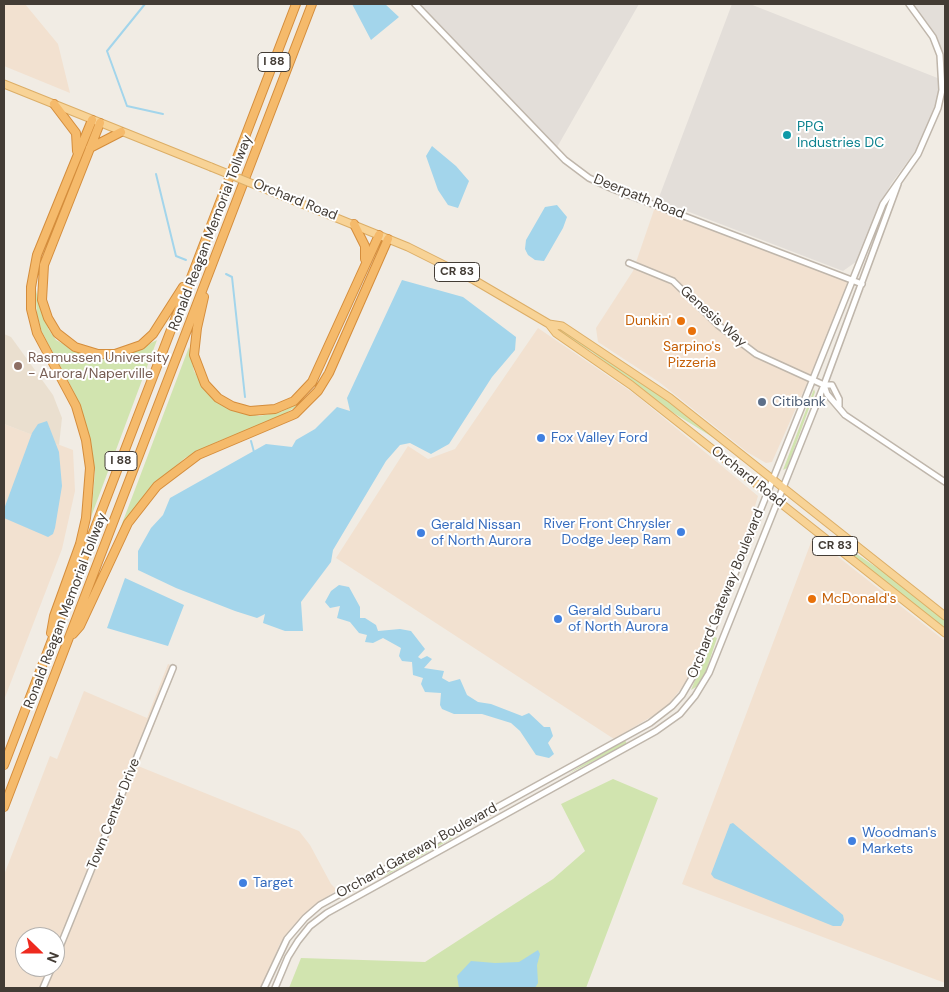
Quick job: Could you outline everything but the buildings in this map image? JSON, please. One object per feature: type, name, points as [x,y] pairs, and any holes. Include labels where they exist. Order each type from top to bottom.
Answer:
[{"type":"highway","name":"Ronald Reagan Memorial Tollway","points":[[4,765],[296,4]]},
{"type":"highway","name":"Ronald Reagan Memorial Tollway","points":[[4,807],[312,4]]},
{"type":"highway","points":[[54,104],[76,133],[77,155]]},
{"type":"highway","points":[[96,122],[90,148],[44,265],[42,300],[48,318],[57,332],[74,347],[98,354],[115,354],[133,348],[153,334],[194,270]]},
{"type":"highway","points":[[47,652],[54,616],[80,544],[86,518],[90,468],[86,440],[76,406],[37,333],[31,309],[31,287],[37,255],[77,155],[96,122]]},
{"type":"highway","points":[[90,148],[121,132]]},
{"type":"highway","points":[[354,224],[365,246],[365,264]]},
{"type":"highway","points":[[211,268],[194,343],[197,366],[205,384],[218,398],[241,409],[258,411],[285,405],[303,393],[312,382],[378,235]]},
{"type":"highway","points":[[68,640],[80,626],[128,523],[157,486],[198,455],[294,414],[318,391],[337,355],[388,239]]},
{"type":"main road","name":"Orchard Road","points":[[4,84],[354,224],[474,280],[549,324],[562,326],[670,398],[945,616]]},
{"type":"main road","name":"Orchard Road","points":[[549,324],[556,333],[632,385],[945,633]]},
{"type":"street","name":"Deerpath Road","points":[[415,4],[565,160],[589,178],[613,189],[862,284]]},
{"type":"street","name":"Orchard Gateway Boulevard","points":[[264,988],[287,940],[304,918],[320,905],[650,723],[672,706],[682,695],[696,671],[883,204],[928,136],[938,108],[942,90],[940,55],[925,24],[909,4]]},
{"type":"street","name":"Orchard Gateway Boulevard","points":[[275,988],[288,957],[298,941],[310,926],[327,913],[656,731],[680,714],[695,696],[709,673],[778,501],[902,177]]},
{"type":"street","name":"Genesis Way","points":[[629,262],[673,281],[718,325],[756,354],[824,385]]},
{"type":"street","points":[[839,406],[839,399],[832,385],[824,385],[827,394],[845,415],[945,482]]},
{"type":"street","name":"Town Center Drive","points":[[65,934],[173,668]]},
{"type":"shaded area","points":[[4,4],[25,4],[58,44],[70,93],[4,66]]},
{"type":"shaded area","points":[[418,4],[639,4],[556,149]]},
{"type":"shaded area","points":[[732,4],[750,4],[940,79],[938,98],[919,146],[891,184],[878,209],[860,259],[843,271],[658,200]]},
{"type":"shaded area","points":[[911,4],[945,4],[945,81],[943,59],[938,43],[929,25]]},
{"type":"shaded area","points":[[655,207],[852,282],[772,462],[766,463],[747,452],[659,382],[598,342],[596,328],[633,271]]},
{"type":"shaded area","points":[[538,328],[636,395],[758,496],[747,534],[690,677],[666,708],[614,739],[336,558],[408,446],[428,459],[455,449]]},
{"type":"shaded area","name":"Rasmussen University - Aurora/Naperville","points":[[4,334],[11,337],[53,395],[62,418],[59,445],[4,424]]},
{"type":"shaded area","points":[[4,424],[73,450],[75,491],[62,549],[4,700]]},
{"type":"shaded area","points":[[813,537],[945,641],[945,983],[682,884]]},
{"type":"shaded area","points":[[168,664],[177,668],[138,766],[299,831],[310,845],[331,884],[337,890],[315,905],[292,927],[280,944],[261,988],[4,988],[4,875],[50,756],[57,759],[84,691],[147,718]]},
{"type":"green space","points":[[35,286],[41,311],[49,330],[56,340],[80,353],[92,357],[114,358],[129,354],[157,340],[91,517],[95,472],[90,438],[74,392],[42,332],[37,315]]},
{"type":"green space","points":[[557,327],[669,401],[714,438],[672,412],[592,352],[555,329]]},
{"type":"green space","points":[[189,347],[194,371],[202,385],[211,397],[228,408],[259,416],[281,412],[297,406],[276,419],[219,441],[185,458],[150,488],[120,529]]},
{"type":"green space","points":[[814,389],[815,392],[787,468],[783,470]]},
{"type":"green space","points":[[840,543],[885,573],[945,620],[945,629],[839,545]]},
{"type":"green space","points":[[713,636],[717,638],[706,671],[699,685],[691,690]]},
{"type":"green space","points":[[625,740],[627,744],[568,774],[597,756]]},
{"type":"green space","points":[[613,779],[658,798],[586,988],[289,988],[301,958],[425,962],[553,879],[585,851],[561,804]]},
{"type":"green space","points":[[474,823],[451,839],[383,877],[406,860]]},
{"type":"water","points":[[352,4],[385,4],[399,17],[371,40]]},
{"type":"water","points":[[432,146],[456,166],[469,181],[458,208],[448,205],[438,190],[426,156]]},
{"type":"water","points":[[557,205],[567,217],[563,228],[544,261],[535,260],[528,255],[525,249],[526,240],[545,207]]},
{"type":"water","points":[[402,280],[463,297],[516,337],[515,350],[492,377],[449,444],[431,454],[410,443],[400,445],[386,461],[333,550],[331,562],[301,602],[303,631],[285,631],[263,623],[265,614],[257,618],[235,611],[176,588],[138,570],[138,551],[151,528],[163,515],[170,498],[266,444],[292,447],[296,440],[315,429],[337,407],[350,411],[347,398]]},
{"type":"water","points":[[47,421],[59,452],[62,486],[55,528],[53,534],[48,537],[4,518],[4,509],[32,433],[38,424]]},
{"type":"water","points":[[125,578],[184,605],[168,646],[107,628]]},
{"type":"water","points":[[339,585],[349,587],[360,607],[360,618],[365,618],[376,625],[378,631],[400,629],[411,631],[425,649],[418,657],[421,659],[427,656],[432,659],[424,668],[444,671],[442,678],[449,682],[460,679],[467,695],[478,702],[491,704],[522,716],[529,713],[544,727],[550,727],[553,736],[548,743],[554,754],[549,758],[536,755],[520,731],[511,723],[482,714],[454,714],[442,709],[440,705],[441,693],[425,692],[421,684],[423,678],[413,675],[412,662],[402,661],[399,656],[401,648],[383,638],[373,643],[365,642],[367,635],[359,633],[350,622],[337,618],[340,606],[330,608],[325,602],[331,591]]},
{"type":"water","points":[[733,823],[843,915],[844,920],[841,926],[833,926],[714,878],[711,874],[730,824]]},
{"type":"water","points":[[538,950],[540,954],[537,965],[538,983],[535,988],[459,988],[457,976],[471,961],[519,962]]},
{"type":"waterway","points":[[145,4],[107,51],[127,106],[163,114]]},
{"type":"waterway","points":[[156,174],[176,256],[186,260]]},
{"type":"waterway","points":[[226,274],[232,277],[245,397]]},
{"type":"waterway","points":[[251,441],[254,452]]},
{"type":"place","name":"PPG Industries DC","points":[[787,135]]},
{"type":"place","name":"Dunkin'","points":[[681,321]]},
{"type":"place","name":"Sarpino's Pizzeria","points":[[692,331]]},
{"type":"place","name":"Rasmussen University - Aurora/Naperville","points":[[18,366]]},
{"type":"place","name":"Citibank","points":[[762,402]]},
{"type":"place","name":"Fox Valley Ford","points":[[541,438]]},
{"type":"place","name":"River Front Chrysler Dodge Jeep Ram","points":[[681,532]]},
{"type":"place","name":"Gerald Nissan of North Aurora","points":[[421,533]]},
{"type":"place","name":"McDonald's","points":[[812,599]]},
{"type":"place","name":"Gerald Subaru of North Aurora","points":[[558,619]]},
{"type":"place","name":"Woodman's Markets","points":[[852,841]]},
{"type":"place","name":"Target","points":[[243,883]]}]
